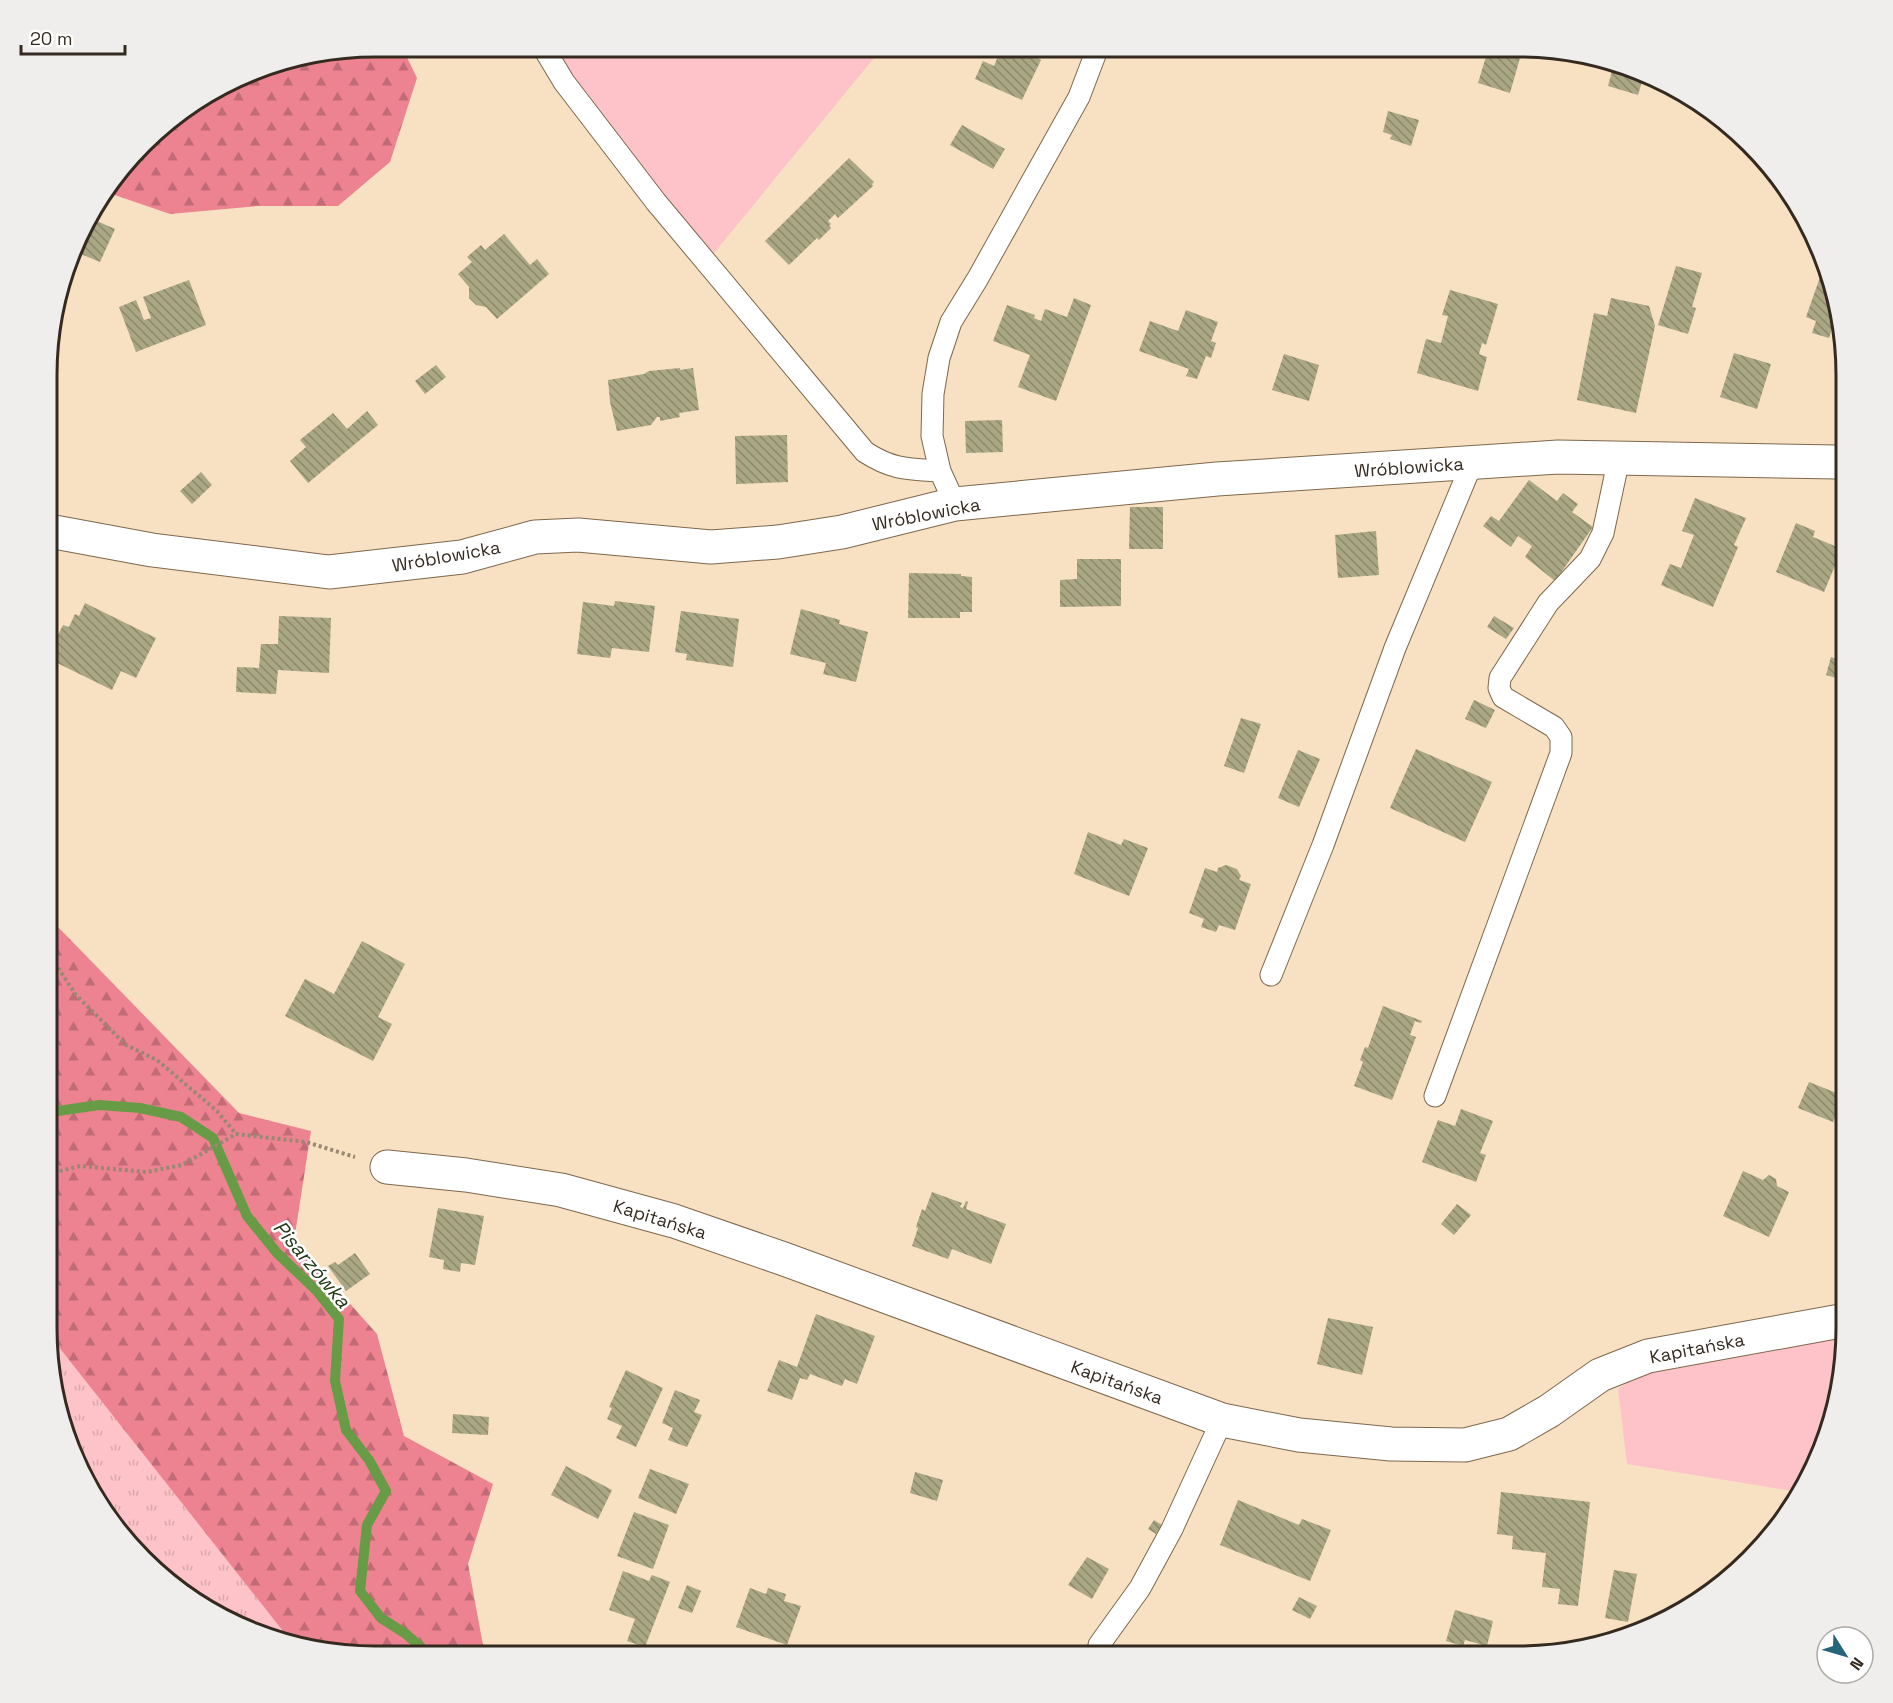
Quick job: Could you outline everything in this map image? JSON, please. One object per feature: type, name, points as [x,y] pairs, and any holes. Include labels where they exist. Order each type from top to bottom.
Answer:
[{"type":"street","name":"Wróblowicka","points":[[57,532],[152,550],[329,572],[462,557],[535,537],[578,535],[711,547],[778,542],[842,532],[955,504],[1217,479],[1558,457],[1836,460]]},
{"type":"street","name":"Kapitańska","points":[[387,1167],[466,1175],[561,1190],[674,1221],[1222,1420],[1299,1435],[1345,1440],[1391,1444],[1465,1445],[1509,1434],[1549,1411],[1600,1375],[1648,1356],[1836,1322]]},
{"type":"lane","points":[[549,57],[564,82],[656,202],[865,452],[883,463],[904,468],[940,471]]},
{"type":"lane","points":[[955,504],[940,471],[932,436],[933,394],[939,358],[951,322],[1079,97],[1094,57]]},
{"type":"lane","points":[[1435,1096],[1562,753],[1561,737],[1554,727],[1503,697],[1499,688],[1500,678],[1548,603],[1590,559],[1602,533],[1619,458]]},
{"type":"lane","points":[[1271,975],[1323,845],[1395,648],[1472,463]]},
{"type":"lane","points":[[1099,1646],[1140,1588],[1172,1529],[1222,1420]]},
{"type":"path","points":[[57,966],[76,995],[126,1045],[157,1060],[217,1111],[236,1134]]},
{"type":"path","points":[[57,1172],[80,1166],[147,1172],[159,1170],[182,1165],[236,1134],[306,1142],[387,1167]]},
{"type":"green space","points":[[407,57],[417,78],[390,162],[338,206],[258,206],[170,214],[113,195],[150,150],[198,111],[253,81],[293,68],[333,60]]},
{"type":"green space","points":[[560,57],[875,57],[710,258],[630,157]]},
{"type":"green space","points":[[57,927],[239,1113],[311,1131],[294,1241],[377,1334],[404,1436],[493,1484],[468,1564],[483,1646],[375,1646],[313,1640],[253,1622],[198,1592],[150,1553],[111,1505],[90,1469],[74,1430],[63,1390],[58,1349]]},
{"type":"green space","points":[[1836,1333],[1833,1370],[1825,1410],[1812,1450],[1791,1491],[1627,1464],[1618,1389],[1638,1375]]},
{"type":"green space","points":[[58,1346],[284,1632],[253,1622],[198,1592],[150,1553],[123,1522],[100,1487],[81,1450],[63,1390]]},
{"type":"building","points":[[998,57],[1036,57],[1041,60],[1022,100],[975,79],[983,61],[994,66]]},
{"type":"building","points":[[1486,57],[1520,57],[1510,93],[1478,83]]},
{"type":"building","points":[[1612,72],[1642,82],[1638,95],[1608,86]]},
{"type":"building","points":[[1388,111],[1419,120],[1411,146],[1390,139],[1392,135],[1383,132]]},
{"type":"building","points":[[962,125],[1005,149],[993,169],[950,145]]},
{"type":"building","points":[[849,158],[874,182],[873,186],[838,218],[835,214],[828,221],[831,228],[789,265],[765,241]]},
{"type":"building","points":[[97,221],[115,229],[100,262],[81,254]]},
{"type":"building","points":[[504,234],[530,265],[537,259],[549,274],[497,319],[486,307],[476,305],[469,298],[469,287],[458,274],[472,262],[467,257],[481,245],[485,250]]},
{"type":"building","points":[[1676,266],[1702,273],[1692,307],[1696,308],[1688,334],[1658,325]]},
{"type":"building","points":[[1820,277],[1832,328],[1829,338],[1812,333],[1816,321],[1806,317]]},
{"type":"building","points":[[189,280],[206,325],[136,352],[119,307],[136,300],[144,320],[151,318],[143,297]]},
{"type":"building","points":[[1450,290],[1498,304],[1486,345],[1482,343],[1479,354],[1487,357],[1478,391],[1417,373],[1426,339],[1441,343],[1448,316],[1442,315]]},
{"type":"building","points":[[1074,298],[1091,305],[1056,401],[1018,387],[1030,355],[993,341],[1007,305],[1035,315],[1034,318],[1041,321],[1045,309],[1067,317]]},
{"type":"building","points":[[1611,298],[1649,306],[1655,326],[1636,413],[1577,400],[1594,313],[1607,316]]},
{"type":"building","points":[[1186,310],[1218,322],[1211,341],[1216,343],[1211,358],[1206,356],[1197,379],[1186,376],[1189,369],[1139,351],[1150,321],[1178,331]]},
{"type":"building","points":[[1734,353],[1771,364],[1757,409],[1720,397]]},
{"type":"building","points":[[1284,354],[1319,365],[1309,401],[1272,390]]},
{"type":"building","points":[[436,365],[446,377],[425,394],[415,381]]},
{"type":"building","points":[[680,368],[680,370],[693,368],[699,410],[679,413],[680,417],[660,421],[660,417],[657,417],[651,425],[617,431],[610,402],[608,380],[644,374],[649,371]]},
{"type":"building","points":[[367,411],[378,425],[308,483],[290,461],[306,447],[300,440],[333,413],[347,429]]},
{"type":"building","points":[[1002,420],[1003,452],[966,453],[965,421]]},
{"type":"building","points":[[787,435],[788,482],[736,484],[735,436]]},
{"type":"building","points":[[201,472],[212,485],[192,504],[180,491]]},
{"type":"building","points":[[1529,480],[1557,501],[1563,493],[1578,504],[1572,512],[1593,527],[1555,581],[1525,557],[1532,546],[1518,536],[1511,547],[1483,526],[1491,516],[1499,521]]},
{"type":"building","points":[[1695,498],[1746,518],[1734,545],[1738,547],[1713,607],[1661,585],[1670,564],[1681,568],[1694,535],[1682,531]]},
{"type":"building","points":[[1130,507],[1163,507],[1163,549],[1129,549]]},
{"type":"building","points":[[1796,523],[1815,531],[1813,537],[1836,547],[1836,563],[1824,592],[1776,572]]},
{"type":"building","points":[[1376,531],[1379,575],[1338,578],[1335,535]]},
{"type":"building","points":[[1077,559],[1121,559],[1121,606],[1060,607],[1060,580],[1077,579]]},
{"type":"building","points":[[909,573],[961,574],[961,576],[972,577],[972,612],[960,612],[960,618],[908,618]]},
{"type":"building","points":[[615,601],[655,606],[649,652],[612,648],[610,658],[577,654],[583,602],[614,606]]},
{"type":"building","points":[[85,603],[156,638],[136,678],[121,671],[112,690],[57,663],[57,637],[63,625],[69,627],[75,614],[79,616]]},
{"type":"building","points":[[801,609],[840,620],[839,624],[868,632],[856,682],[823,674],[826,663],[790,654]]},
{"type":"building","points":[[681,611],[739,619],[733,667],[686,660],[687,654],[675,652]]},
{"type":"building","points":[[279,616],[331,618],[329,673],[278,670],[276,694],[236,692],[237,667],[259,668],[261,644],[278,644]]},
{"type":"building","points":[[1494,616],[1514,628],[1506,639],[1487,627]]},
{"type":"building","points":[[1831,657],[1836,659],[1836,678],[1826,675]]},
{"type":"building","points":[[1474,700],[1495,710],[1486,728],[1465,719]]},
{"type":"building","points":[[1241,718],[1261,724],[1244,773],[1224,766]]},
{"type":"building","points":[[1416,749],[1492,782],[1465,842],[1390,808]]},
{"type":"building","points":[[1298,750],[1320,759],[1299,807],[1278,798]]},
{"type":"building","points":[[1088,832],[1121,845],[1124,839],[1148,848],[1129,896],[1074,874]]},
{"type":"building","points":[[1226,865],[1237,869],[1241,876],[1239,880],[1251,884],[1235,930],[1219,925],[1216,932],[1201,927],[1204,919],[1189,913],[1205,868],[1217,872],[1218,868]]},
{"type":"building","points":[[362,941],[405,964],[378,1017],[392,1024],[373,1061],[285,1016],[305,979],[334,994]]},
{"type":"building","points":[[1383,1006],[1422,1021],[1421,1023],[1415,1021],[1410,1035],[1416,1037],[1392,1100],[1354,1086],[1363,1062],[1360,1060],[1365,1047],[1368,1048]]},
{"type":"building","points":[[1809,1082],[1836,1093],[1836,1115],[1833,1122],[1798,1108]]},
{"type":"building","points":[[1461,1109],[1493,1121],[1480,1153],[1486,1155],[1476,1182],[1422,1162],[1438,1120],[1455,1126]]},
{"type":"building","points":[[1743,1171],[1763,1180],[1769,1175],[1776,1179],[1777,1186],[1789,1192],[1769,1237],[1723,1216]]},
{"type":"building","points":[[932,1192],[962,1203],[960,1207],[963,1208],[966,1201],[968,1202],[966,1209],[1006,1224],[991,1264],[952,1249],[948,1259],[912,1246],[922,1209],[925,1211]]},
{"type":"building","points":[[1457,1204],[1471,1215],[1454,1235],[1441,1224]]},
{"type":"building","points":[[438,1208],[484,1216],[475,1265],[461,1263],[460,1272],[443,1269],[444,1260],[429,1257]]},
{"type":"building","points":[[355,1253],[370,1274],[346,1291],[328,1266],[335,1262],[338,1265]]},
{"type":"building","points":[[816,1314],[875,1336],[857,1384],[845,1379],[842,1386],[810,1374],[807,1380],[800,1378],[792,1400],[767,1391],[779,1360],[797,1367]]},
{"type":"building","points":[[1328,1318],[1373,1327],[1362,1375],[1317,1364]]},
{"type":"building","points":[[626,1370],[663,1388],[636,1447],[616,1438],[622,1426],[607,1419],[612,1408],[609,1407]]},
{"type":"building","points":[[675,1390],[700,1400],[694,1412],[702,1415],[687,1447],[668,1440],[673,1428],[662,1423]]},
{"type":"building","points":[[453,1414],[489,1417],[488,1435],[452,1433]]},
{"type":"building","points":[[566,1466],[612,1490],[598,1519],[551,1495]]},
{"type":"building","points":[[650,1469],[689,1484],[676,1514],[638,1498]]},
{"type":"building","points":[[915,1472],[943,1480],[937,1501],[910,1493]]},
{"type":"building","points":[[1501,1492],[1590,1502],[1578,1606],[1558,1604],[1560,1589],[1542,1587],[1546,1553],[1512,1549],[1513,1536],[1497,1534]]},
{"type":"building","points":[[1238,1500],[1299,1525],[1302,1519],[1331,1530],[1310,1581],[1220,1545]]},
{"type":"building","points":[[634,1512],[669,1525],[653,1569],[617,1556]]},
{"type":"building","points":[[1154,1520],[1162,1525],[1156,1534],[1148,1529]]},
{"type":"building","points":[[1087,1557],[1109,1569],[1092,1599],[1068,1585]]},
{"type":"building","points":[[1614,1570],[1637,1574],[1628,1622],[1605,1618]]},
{"type":"building","points":[[623,1571],[649,1581],[652,1575],[670,1582],[645,1646],[627,1641],[635,1619],[609,1610]]},
{"type":"building","points":[[687,1585],[701,1591],[692,1613],[678,1608]]},
{"type":"building","points":[[750,1588],[766,1594],[768,1588],[786,1594],[784,1601],[801,1606],[787,1645],[736,1627]]},
{"type":"building","points":[[1299,1597],[1317,1606],[1310,1619],[1292,1610]]},
{"type":"building","points":[[1455,1610],[1493,1621],[1487,1646],[1465,1640],[1463,1646],[1446,1641]]},
{"type":"waterway","name":"Pisarzówka","points":[[57,1110],[99,1105],[140,1108],[181,1117],[213,1138],[247,1216],[277,1253],[316,1290],[339,1319],[335,1381],[346,1430],[369,1460],[386,1491],[367,1525],[360,1591],[381,1618],[420,1646]]}]
